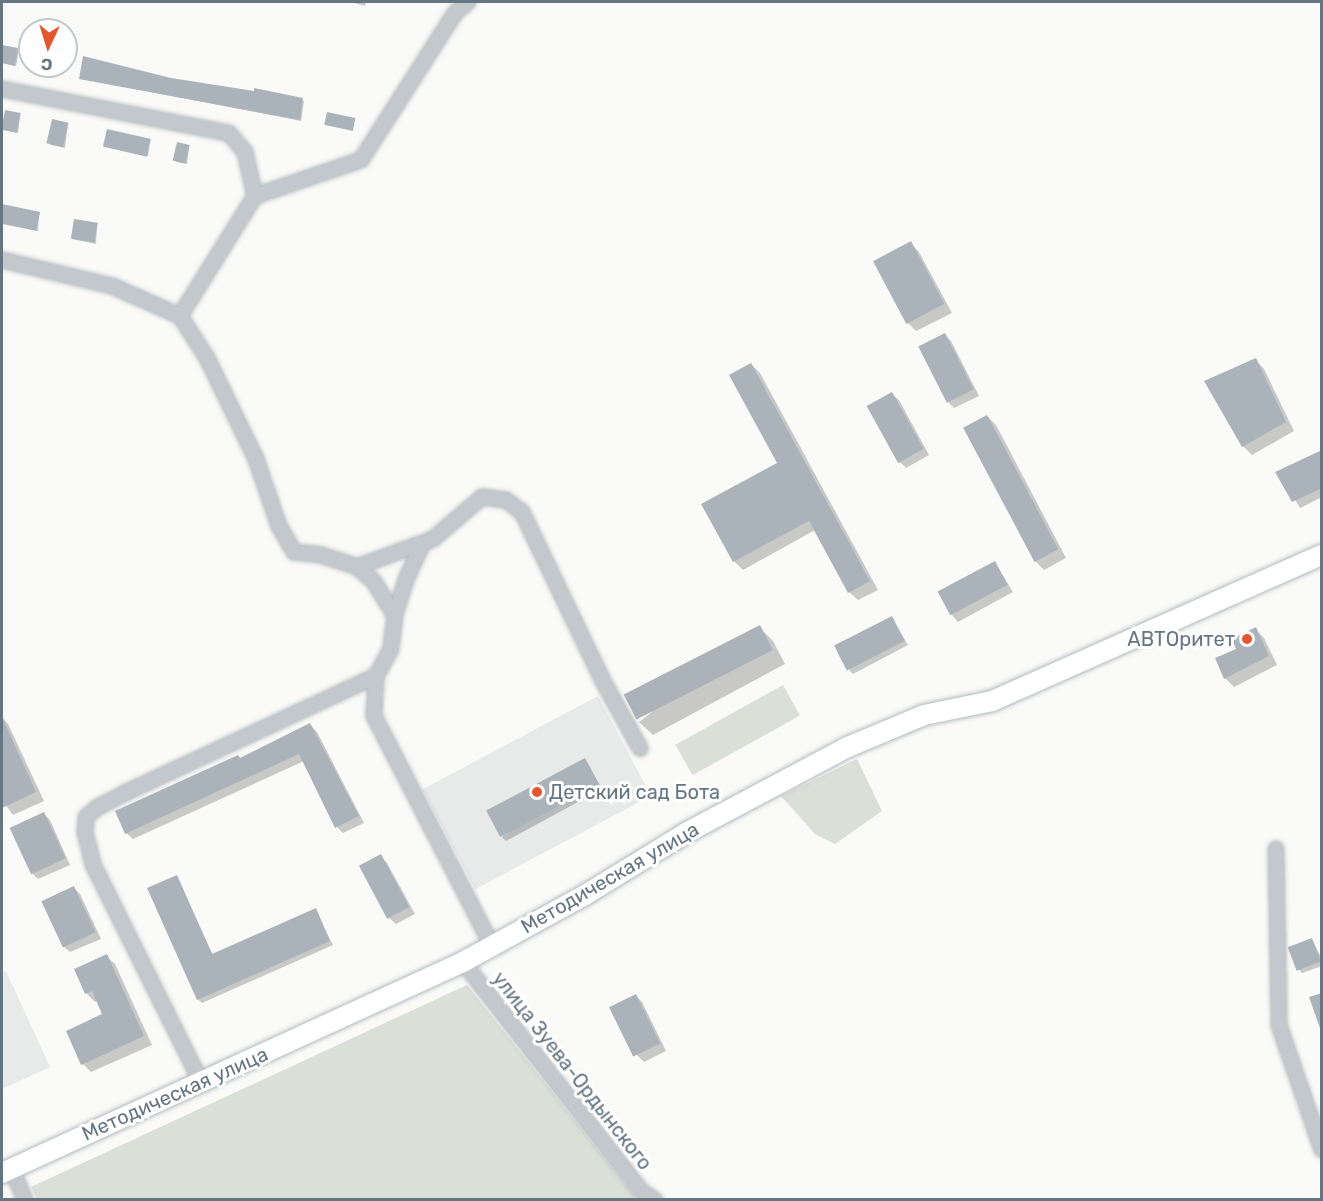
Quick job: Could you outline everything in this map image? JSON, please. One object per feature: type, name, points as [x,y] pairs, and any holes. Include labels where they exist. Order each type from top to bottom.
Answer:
[{"type":"main road","name":"Методическая улица","points":[[6,1171],[463,962],[585,895],[686,833],[848,747],[924,716],[992,701],[1322,555]]},
{"type":"street","points":[[180,316],[255,196],[361,160],[455,13],[468,2]]},
{"type":"street","points":[[2,89],[229,133],[245,152],[255,196]]},
{"type":"street","points":[[2,260],[112,286],[180,316],[207,358],[256,459],[279,526],[294,552],[321,555],[357,567],[374,582],[395,615]]},
{"type":"street","points":[[357,567],[422,545],[433,539],[482,497],[506,501],[522,512],[603,681],[640,748]]},
{"type":"street","points":[[422,545],[407,577],[395,615],[391,649],[376,676],[374,717],[492,946]]},
{"type":"street","points":[[201,1082],[93,864],[85,833],[86,817],[98,807],[376,676]]},
{"type":"street","points":[[1276,849],[1279,1025],[1322,1150]]},
{"type":"street","name":"улица Зуева-Ордынского","points":[[463,962],[641,1191],[655,1200]]},
{"type":"street","points":[[6,1171],[25,1200]]},
{"type":"shaded area","points":[[783,685],[800,716],[692,775],[675,745]]},
{"type":"shaded area","name":"Детский сад Бота","points":[[598,696],[651,796],[475,889],[422,789]]},
{"type":"shaded area","points":[[857,759],[882,811],[835,844],[815,834],[781,796]]},
{"type":"shaded area","points":[[6,971],[50,1067],[2,1089],[2,973]]},
{"type":"shaded area","points":[[467,985],[637,1199],[37,1199],[31,1187]]},
{"type":"building","points":[[2,45],[18,48],[15,66],[2,63]]},
{"type":"building","points":[[83,56],[171,78],[254,91],[254,88],[303,98],[300,120],[79,79]]},
{"type":"building","points":[[5,110],[21,113],[17,133],[2,130]]},
{"type":"building","points":[[327,112],[355,118],[353,131],[324,125]]},
{"type":"building","points":[[52,119],[69,123],[63,147],[46,143]]},
{"type":"building","points":[[107,129],[151,139],[147,157],[103,147]]},
{"type":"building","points":[[177,142],[190,145],[185,163],[173,161]]},
{"type":"building","points":[[2,204],[40,212],[36,231],[2,223]]},
{"type":"building","points":[[74,219],[98,223],[95,243],[71,239]]},
{"type":"building","points":[[911,241],[944,304],[906,324],[873,261]]},
{"type":"building","points":[[945,333],[974,389],[947,403],[918,347]]},
{"type":"building","points":[[1256,358],[1286,422],[1242,447],[1204,381]]},
{"type":"building","points":[[751,363],[870,581],[848,593],[809,521],[733,562],[701,504],[777,463],[729,375]]},
{"type":"building","points":[[892,392],[924,449],[898,463],[867,406]]},
{"type":"building","points":[[987,415],[1058,549],[1035,562],[963,428]]},
{"type":"building","points":[[1322,450],[1322,488],[1292,502],[1275,472]]},
{"type":"building","points":[[995,561],[1008,585],[950,615],[938,592]]},
{"type":"building","points":[[892,616],[905,641],[847,670],[834,646]]},
{"type":"building","points":[[760,625],[773,650],[636,719],[624,694]]},
{"type":"building","points":[[1256,627],[1269,656],[1224,679],[1215,658],[1236,649],[1232,639]]},
{"type":"building","points":[[2,717],[36,792],[2,808]]},
{"type":"building","points":[[310,723],[359,816],[335,828],[299,754],[125,834],[115,811],[238,755],[240,758]]},
{"type":"building","points":[[585,758],[599,784],[500,837],[486,811]]},
{"type":"building","points":[[44,812],[66,858],[31,874],[10,828]]},
{"type":"building","points":[[381,854],[409,907],[387,919],[359,866]]},
{"type":"building","points":[[177,875],[212,954],[316,908],[330,941],[197,1000],[147,888]]},
{"type":"building","points":[[74,886],[96,932],[63,947],[41,901]]},
{"type":"building","points":[[1312,938],[1321,961],[1297,971],[1288,947]]},
{"type":"building","points":[[107,954],[144,1036],[81,1065],[66,1031],[102,1014],[92,991],[85,994],[74,969]]},
{"type":"building","points":[[1322,993],[1322,1028],[1320,1028],[1309,997]]},
{"type":"building","points":[[636,994],[660,1043],[633,1057],[609,1007]]},
{"type":"place","name":"АВТОритет","points":[[1247,639]]},
{"type":"place","name":"Детский сад Бота","points":[[537,792]]}]
